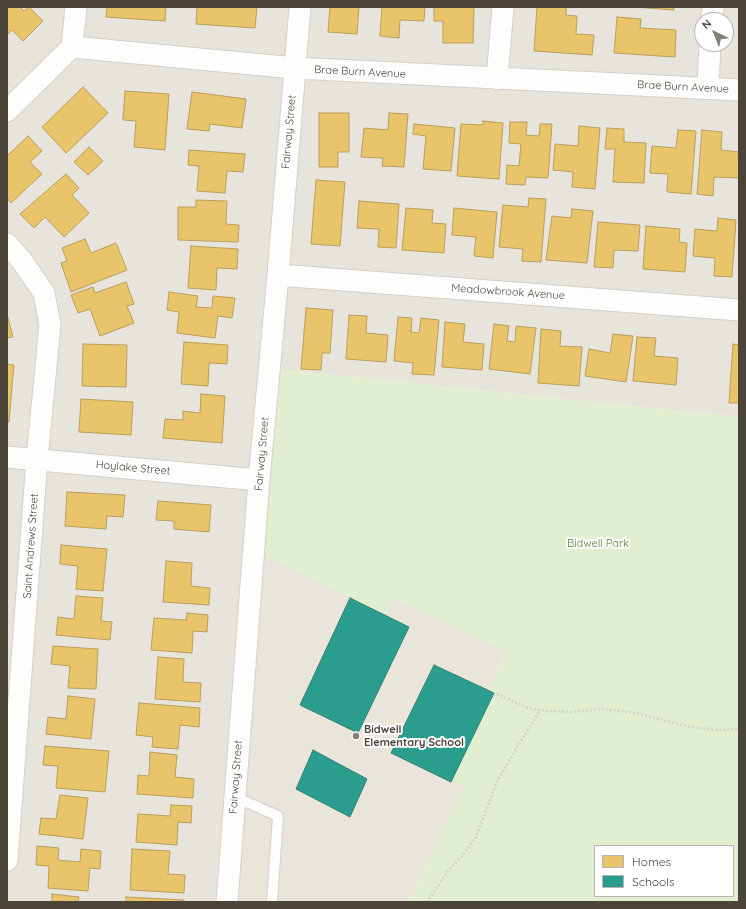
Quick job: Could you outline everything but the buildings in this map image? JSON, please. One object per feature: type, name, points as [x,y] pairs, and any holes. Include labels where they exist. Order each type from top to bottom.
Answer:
[{"type":"street","points":[[7,111],[72,47],[76,7]]},
{"type":"street","name":"Fairway Street","points":[[227,902],[259,480],[278,275],[300,7]]},
{"type":"street","points":[[497,79],[503,7]]},
{"type":"street","name":"Brae Burn Avenue","points":[[72,47],[294,68],[739,90]]},
{"type":"street","points":[[708,88],[710,52]]},
{"type":"street","name":"Saint Andrews Street","points":[[7,244],[22,261],[44,293],[50,325],[37,459],[7,860]]},
{"type":"street","name":"Meadowbrook Avenue","points":[[278,275],[739,310]]},
{"type":"street","name":"Hoylake Street","points":[[7,456],[259,480]]},
{"type":"lane","points":[[234,797],[278,816],[272,902]]},
{"type":"path","points":[[497,694],[528,708],[540,710],[573,712],[602,709],[635,713],[690,727],[719,730],[739,728]]},
{"type":"path","points":[[427,902],[445,875],[476,837],[497,781],[540,710]]},
{"type":"shaded area","points":[[7,7],[739,7],[739,417],[269,368],[227,902],[7,902]]},
{"type":"shaded area","name":"Bidwell Elementary School","points":[[254,549],[385,614],[392,597],[507,651],[488,690],[494,693],[452,780],[464,786],[409,902],[227,902]]},
{"type":"green space","name":"Bidwell Park","points":[[269,368],[739,417],[739,902],[409,902],[464,786],[452,780],[494,693],[488,690],[507,652],[392,598],[384,615],[254,549]]},
{"type":"place","name":"Bidwell Elementary School","points":[[356,736]]}]
